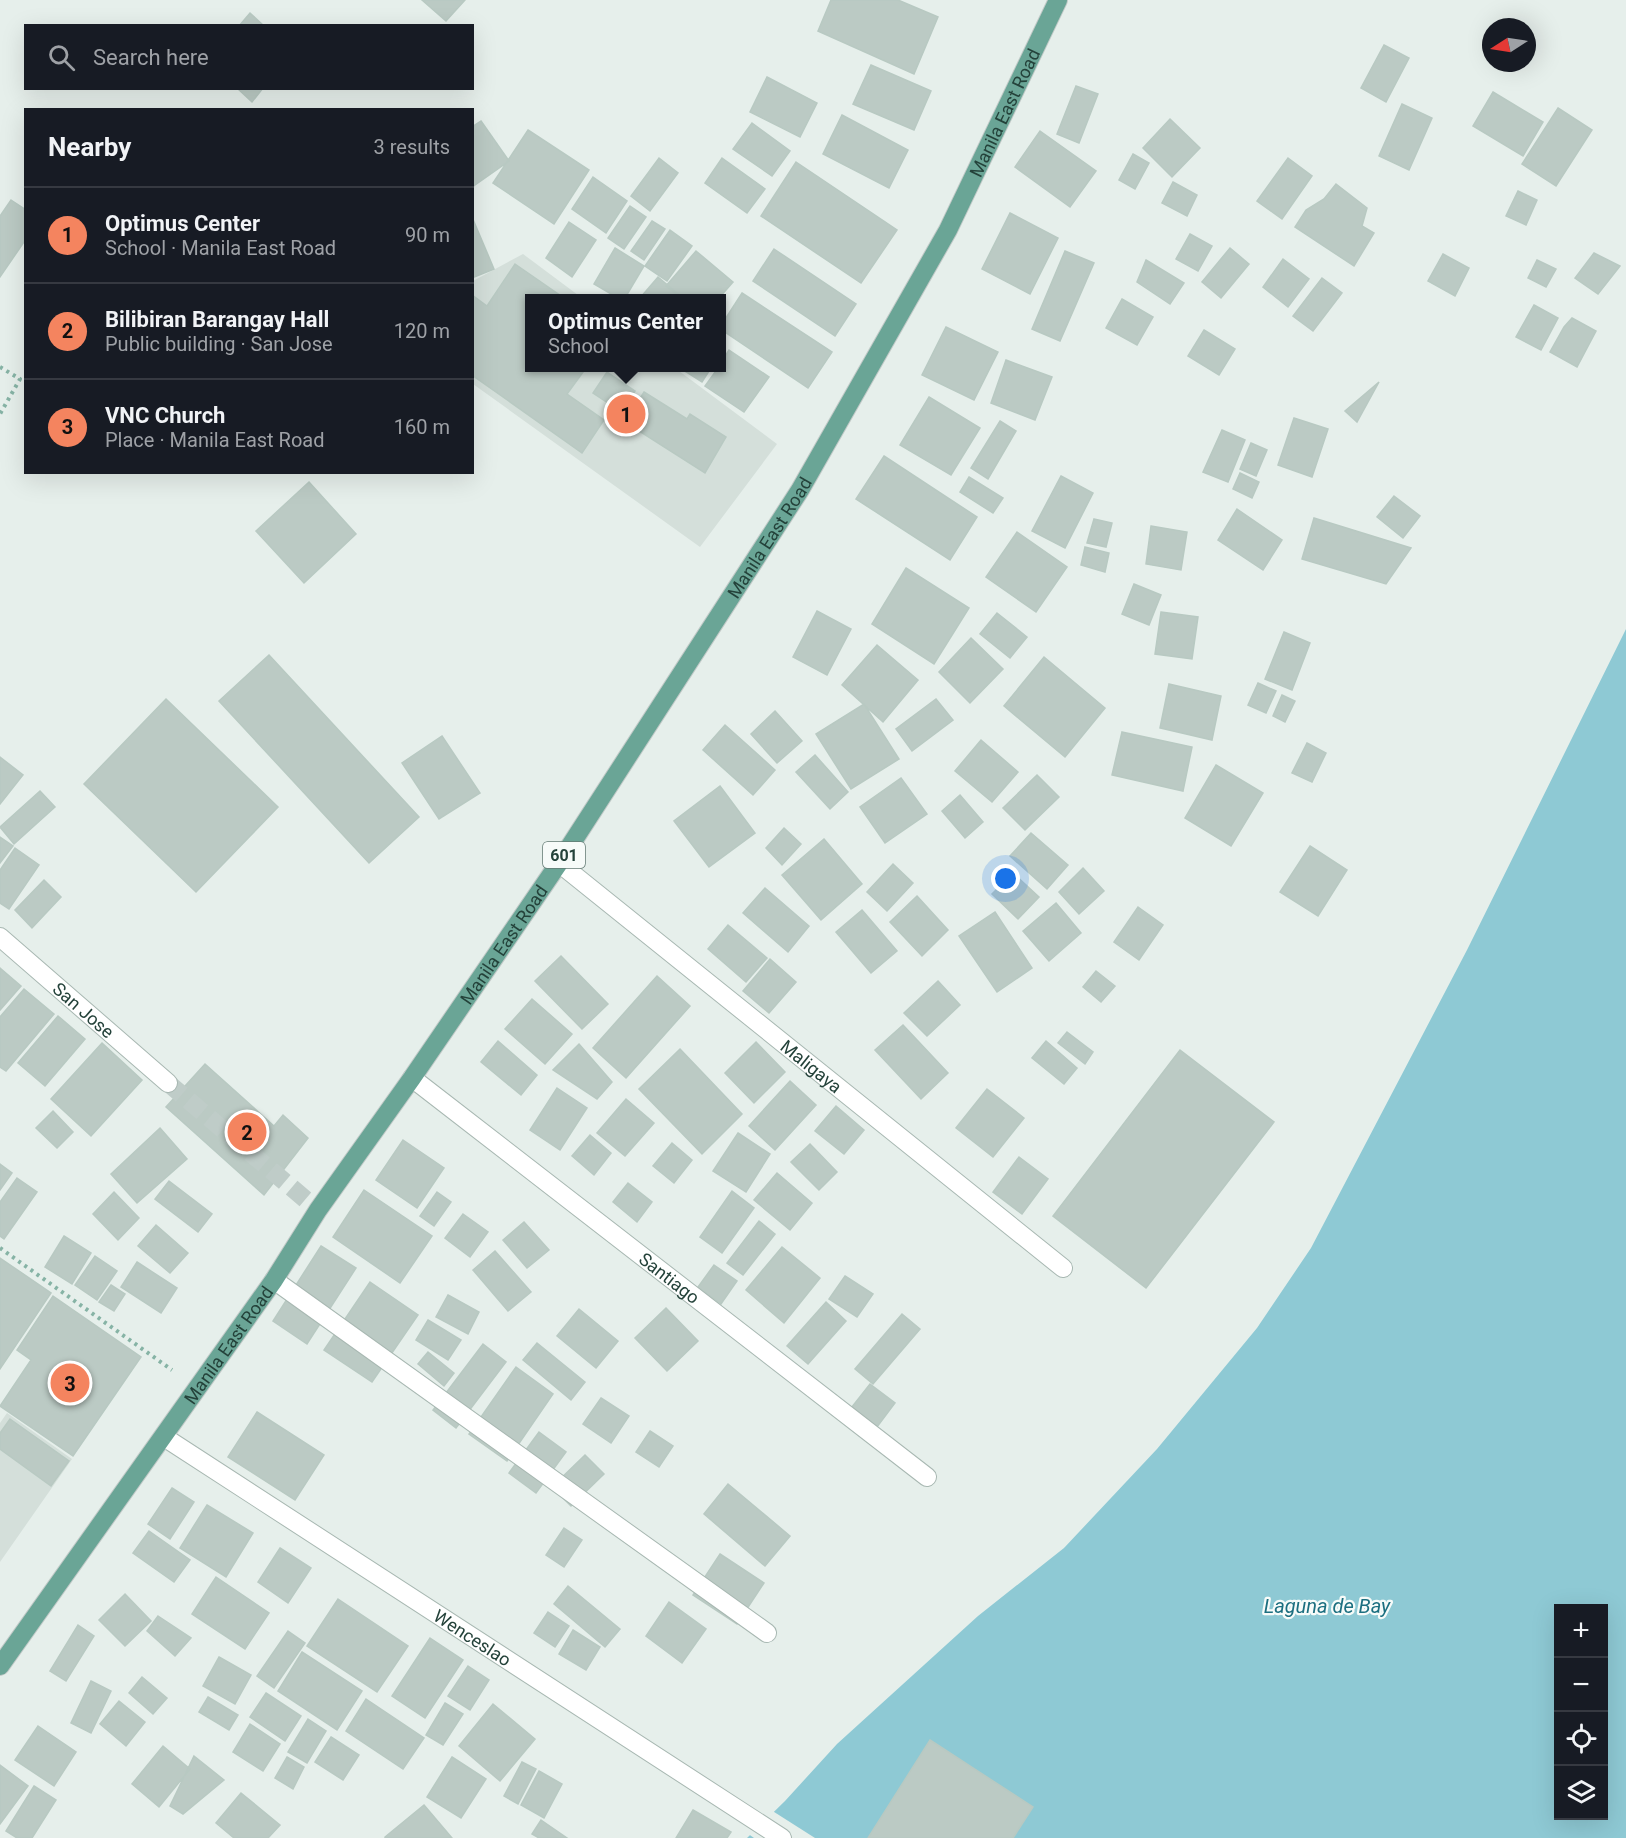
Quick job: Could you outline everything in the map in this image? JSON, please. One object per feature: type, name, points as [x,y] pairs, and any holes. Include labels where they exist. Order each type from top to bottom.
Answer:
[{"type":"main road","name":"Manila East Road","points":[[0,1666],[274,1280],[318,1210],[412,1078],[559,863],[800,490],[948,230],[1058,0]]},
{"type":"street","name":"Maligaya","points":[[559,863],[1064,1268]]},
{"type":"street","name":"San Jose","points":[[0,937],[168,1083]]},
{"type":"street","name":"Santiago","points":[[412,1078],[927,1477]]},
{"type":"street","points":[[274,1280],[767,1633]]},
{"type":"street","name":"Wenceslao","points":[[164,1437],[782,1838]]},
{"type":"path","points":[[0,367],[20,379],[0,414]]},
{"type":"path","points":[[0,1248],[198,1387]]},
{"type":"shaded area","points":[[523,254],[577,294],[525,294],[525,372],[680,372],[777,444],[700,547],[474,385],[474,280]]},
{"type":"shaded area","points":[[7,1413],[72,1459],[0,1562],[0,1423]]},
{"type":"water","name":"Laguna de Bay","points":[[1626,629],[1626,1838],[747,1838],[785,1801],[837,1744],[978,1616],[1064,1548],[1157,1449],[1257,1328],[1311,1248],[1467,950]]},
{"type":"pier","points":[[771,1810],[815,1838],[754,1838],[747,1833]]},
{"type":"building","points":[[422,0],[465,0],[446,21]]},
{"type":"building","points":[[831,0],[898,0],[938,17],[914,74],[818,31]]},
{"type":"building","points":[[250,13],[262,24],[241,24]]},
{"type":"building","points":[[1384,45],[1409,58],[1386,102],[1361,88]]},
{"type":"building","points":[[871,65],[931,91],[914,130],[853,104]]},
{"type":"building","points":[[767,77],[817,103],[800,137],[750,112]]},
{"type":"building","points":[[1076,86],[1098,94],[1079,143],[1057,134]]},
{"type":"building","points":[[239,90],[261,90],[252,102]]},
{"type":"building","points":[[1493,92],[1543,122],[1523,156],[1473,126]]},
{"type":"building","points":[[1402,104],[1432,118],[1409,170],[1379,156]]},
{"type":"building","points":[[1558,108],[1592,130],[1556,186],[1522,164]]},
{"type":"building","points":[[842,115],[908,150],[889,188],[823,154]]},
{"type":"building","points":[[1170,119],[1200,148],[1172,177],[1143,148]]},
{"type":"building","points":[[481,121],[509,161],[474,186],[474,126]]},
{"type":"building","points":[[752,123],[790,151],[772,176],[733,149]]},
{"type":"building","points":[[528,130],[589,170],[554,224],[493,183]]},
{"type":"building","points":[[1040,131],[1096,171],[1070,207],[1015,167]]},
{"type":"building","points":[[1133,154],[1149,163],[1135,189],[1119,180]]},
{"type":"building","points":[[659,158],[678,173],[650,211],[631,196]]},
{"type":"building","points":[[722,158],[765,189],[747,213],[705,183]]},
{"type":"building","points":[[1288,158],[1312,176],[1282,219],[1257,201]]},
{"type":"building","points":[[796,162],[897,230],[861,283],[761,216]]},
{"type":"building","points":[[593,177],[627,201],[606,233],[572,209]]},
{"type":"building","points":[[1173,182],[1197,195],[1187,216],[1162,203]]},
{"type":"building","points":[[1336,184],[1367,208],[1362,226],[1374,233],[1354,266],[1295,227],[1306,210],[1324,199]]},
{"type":"building","points":[[1518,191],[1537,200],[1526,225],[1506,216]]},
{"type":"building","points":[[11,200],[24,209],[24,242],[0,277],[0,216]]},
{"type":"building","points":[[630,206],[646,217],[624,249],[608,238]]},
{"type":"building","points":[[1010,213],[1058,238],[1030,294],[982,269]]},
{"type":"building","points":[[652,221],[665,229],[644,260],[631,251]]},
{"type":"building","points":[[474,222],[494,269],[474,277]]},
{"type":"building","points":[[569,222],[596,240],[572,277],[546,258]]},
{"type":"building","points":[[670,230],[692,246],[667,281],[645,266]]},
{"type":"building","points":[[1190,234],[1212,246],[1198,271],[1176,259]]},
{"type":"building","points":[[615,248],[644,266],[627,294],[611,294],[594,284]]},
{"type":"building","points":[[1230,248],[1249,264],[1221,298],[1202,282]]},
{"type":"building","points":[[774,249],[856,304],[835,336],[753,281]]},
{"type":"building","points":[[696,251],[733,282],[722,294],[676,294],[666,286]]},
{"type":"building","points":[[1065,251],[1094,263],[1060,341],[1032,329]]},
{"type":"building","points":[[1594,253],[1620,266],[1598,294],[1575,278]]},
{"type":"building","points":[[1443,254],[1469,268],[1455,296],[1428,281]]},
{"type":"building","points":[[1283,259],[1309,279],[1288,307],[1263,287]]},
{"type":"building","points":[[1146,260],[1184,283],[1170,304],[1137,282]]},
{"type":"building","points":[[1537,260],[1556,269],[1546,287],[1528,278]]},
{"type":"building","points":[[515,264],[558,294],[525,294],[525,372],[583,372],[567,394],[604,420],[582,453],[474,376],[474,296],[487,306]]},
{"type":"building","points":[[658,277],[678,294],[643,294]]},
{"type":"building","points":[[1322,278],[1342,293],[1313,331],[1293,316]]},
{"type":"building","points":[[742,293],[832,352],[808,388],[726,333],[726,318]]},
{"type":"building","points":[[1122,299],[1153,317],[1137,345],[1106,328]]},
{"type":"building","points":[[1534,305],[1558,318],[1541,350],[1516,337]]},
{"type":"building","points":[[1572,318],[1596,331],[1577,367],[1550,352],[1564,327]]},
{"type":"building","points":[[946,327],[998,352],[974,400],[922,375]]},
{"type":"building","points":[[1204,330],[1235,349],[1219,375],[1188,356]]},
{"type":"building","points":[[729,350],[769,377],[744,412],[705,386],[715,372],[726,372],[726,355]]},
{"type":"building","points":[[1006,360],[1052,377],[1035,420],[991,403]]},
{"type":"building","points":[[607,372],[635,391],[623,413],[593,393]]},
{"type":"building","points":[[686,372],[708,372],[702,382]]},
{"type":"building","points":[[1379,382],[1357,422],[1345,411]]},
{"type":"building","points":[[644,392],[687,419],[690,414],[726,437],[705,473],[625,422]]},
{"type":"building","points":[[929,397],[980,428],[951,475],[900,445]]},
{"type":"building","points":[[1294,418],[1328,429],[1312,477],[1278,465]]},
{"type":"building","points":[[1000,421],[1016,431],[988,479],[971,468]]},
{"type":"building","points":[[1222,430],[1245,440],[1228,482],[1203,472]]},
{"type":"building","points":[[1251,443],[1267,450],[1256,476],[1240,469]]},
{"type":"building","points":[[884,456],[977,517],[950,560],[856,499]]},
{"type":"building","points":[[1240,473],[1259,482],[1252,498],[1233,489]]},
{"type":"building","points":[[1061,476],[1093,493],[1065,548],[1032,531]]},
{"type":"building","points":[[969,477],[1003,498],[993,513],[960,492]]},
{"type":"building","points":[[309,482],[356,534],[304,583],[256,531]]},
{"type":"building","points":[[1394,496],[1420,516],[1403,538],[1377,517]]},
{"type":"building","points":[[1237,509],[1282,540],[1263,570],[1218,540]]},
{"type":"building","points":[[1314,518],[1411,548],[1386,584],[1302,559]]},
{"type":"building","points":[[1094,519],[1112,523],[1106,547],[1087,543]]},
{"type":"building","points":[[1151,526],[1187,532],[1181,570],[1146,564]]},
{"type":"building","points":[[1017,532],[1067,567],[1036,612],[986,577]]},
{"type":"building","points":[[1085,547],[1109,553],[1105,572],[1081,565]]},
{"type":"building","points":[[906,568],[969,608],[934,664],[872,624]]},
{"type":"building","points":[[1134,584],[1161,595],[1149,625],[1122,614]]},
{"type":"building","points":[[817,611],[851,629],[827,675],[793,657]]},
{"type":"building","points":[[1161,612],[1198,617],[1192,659],[1155,654]]},
{"type":"building","points":[[997,613],[1027,637],[1010,658],[980,634]]},
{"type":"building","points":[[1284,632],[1310,643],[1292,690],[1265,679]]},
{"type":"building","points":[[971,638],[1003,669],[970,703],[939,672]]},
{"type":"building","points":[[877,645],[918,680],[883,722],[842,685]]},
{"type":"building","points":[[269,655],[419,817],[369,863],[219,701]]},
{"type":"building","points":[[1044,657],[1105,708],[1065,757],[1004,706]]},
{"type":"building","points":[[1258,683],[1276,691],[1266,713],[1248,705]]},
{"type":"building","points":[[1169,684],[1221,696],[1212,740],[1160,728]]},
{"type":"building","points":[[1282,695],[1295,701],[1285,722],[1273,716]]},
{"type":"building","points":[[166,699],[278,807],[196,892],[84,784]]},
{"type":"building","points":[[936,699],[953,720],[912,751],[896,729]]},
{"type":"building","points":[[864,704],[899,759],[851,789],[816,734]]},
{"type":"building","points":[[775,711],[802,741],[777,763],[751,734]]},
{"type":"building","points":[[725,725],[775,770],[753,795],[703,750]]},
{"type":"building","points":[[1122,732],[1192,747],[1183,791],[1112,775]]},
{"type":"building","points":[[442,736],[480,793],[439,819],[402,763]]},
{"type":"building","points":[[981,740],[1018,772],[992,802],[955,771]]},
{"type":"building","points":[[1307,743],[1326,753],[1312,782],[1292,773]]},
{"type":"building","points":[[815,755],[848,792],[830,809],[796,772]]},
{"type":"building","points":[[0,757],[23,775],[0,804]]},
{"type":"building","points":[[1216,765],[1263,793],[1231,846],[1185,818]]},
{"type":"building","points":[[1037,775],[1059,797],[1025,830],[1003,808]]},
{"type":"building","points":[[901,778],[927,814],[885,843],[860,807]]},
{"type":"building","points":[[720,786],[755,833],[709,867],[674,821]]},
{"type":"building","points":[[40,791],[55,807],[14,844],[0,827]]},
{"type":"building","points":[[960,795],[983,822],[965,838],[942,811]]},
{"type":"building","points":[[784,828],[801,844],[782,865],[766,848]]},
{"type":"building","points":[[1031,833],[1068,865],[1047,889],[1010,856]]},
{"type":"building","points":[[0,837],[13,846],[0,863]]},
{"type":"building","points":[[824,839],[862,884],[821,920],[782,875]]},
{"type":"building","points":[[1310,846],[1347,870],[1318,916],[1280,892]]},
{"type":"building","points":[[15,848],[39,865],[9,909],[0,903],[0,870]]},
{"type":"building","points":[[893,864],[913,883],[887,911],[867,892]]},
{"type":"building","points":[[1083,868],[1104,891],[1079,914],[1059,892]]},
{"type":"building","points":[[1013,873],[1039,897],[1018,919],[992,894]]},
{"type":"building","points":[[44,880],[61,897],[32,928],[15,910]]},
{"type":"building","points":[[765,888],[809,926],[788,952],[743,913]]},
{"type":"building","points":[[917,896],[948,930],[922,956],[890,922]]},
{"type":"building","points":[[1056,903],[1081,933],[1049,961],[1023,931]]},
{"type":"building","points":[[1138,907],[1163,925],[1139,960],[1114,942]]},
{"type":"building","points":[[862,910],[897,951],[871,973],[836,932]]},
{"type":"building","points":[[995,912],[1032,968],[997,992],[959,936]]},
{"type":"building","points":[[728,925],[767,958],[746,982],[708,949]]},
{"type":"building","points":[[561,956],[608,1004],[582,1029],[535,981]]},
{"type":"building","points":[[770,959],[796,982],[769,1013],[743,991]]},
{"type":"building","points":[[0,968],[21,986],[0,1010]]},
{"type":"building","points":[[1096,971],[1115,986],[1101,1002],[1083,987]]},
{"type":"building","points":[[657,976],[690,1006],[626,1078],[593,1048]]},
{"type":"building","points":[[938,981],[960,1005],[927,1036],[904,1013]]},
{"type":"building","points":[[24,989],[54,1014],[6,1071],[0,1067],[0,1017]]},
{"type":"building","points":[[532,999],[572,1034],[545,1064],[505,1029]]},
{"type":"building","points":[[58,1016],[85,1039],[45,1086],[18,1063]]},
{"type":"building","points":[[903,1025],[948,1073],[921,1099],[875,1050]]},
{"type":"building","points":[[1067,1032],[1093,1052],[1085,1064],[1058,1043]]},
{"type":"building","points":[[498,1041],[537,1075],[521,1095],[481,1062]]},
{"type":"building","points":[[1046,1041],[1077,1068],[1064,1084],[1032,1058]]},
{"type":"building","points":[[756,1042],[785,1072],[754,1103],[725,1073]]},
{"type":"building","points":[[102,1043],[142,1080],[91,1136],[51,1099]]},
{"type":"building","points":[[579,1044],[612,1082],[597,1099],[553,1070]]},
{"type":"building","points":[[680,1049],[742,1114],[702,1154],[639,1089]]},
{"type":"building","points":[[1180,1050],[1274,1122],[1146,1288],[1053,1216]]},
{"type":"building","points":[[205,1064],[274,1126],[283,1115],[308,1138],[264,1195],[166,1107]]},
{"type":"building","points":[[790,1081],[816,1105],[775,1150],[749,1126]]},
{"type":"building","points":[[557,1088],[587,1108],[560,1150],[530,1130]]},
{"type":"building","points":[[987,1089],[1024,1118],[993,1157],[956,1128]]},
{"type":"building","points":[[626,1099],[654,1123],[625,1156],[597,1133]]},
{"type":"building","points":[[836,1106],[864,1130],[844,1154],[815,1131]]},
{"type":"building","points":[[53,1111],[73,1132],[57,1148],[36,1128]]},
{"type":"building","points":[[160,1128],[187,1159],[137,1203],[111,1174]]},
{"type":"building","points":[[738,1133],[770,1154],[746,1192],[713,1171]]},
{"type":"building","points":[[590,1135],[611,1153],[594,1175],[572,1156]]},
{"type":"building","points":[[403,1140],[444,1168],[417,1208],[376,1180]]},
{"type":"building","points":[[672,1143],[692,1160],[674,1183],[653,1166]]},
{"type":"building","points":[[810,1144],[837,1172],[819,1190],[791,1162]]},
{"type":"building","points":[[1019,1157],[1048,1179],[1022,1214],[993,1192]]},
{"type":"building","points":[[0,1164],[12,1173],[0,1190]]},
{"type":"building","points":[[777,1173],[812,1203],[790,1230],[754,1200]]},
{"type":"building","points":[[17,1178],[37,1192],[4,1239],[0,1236],[0,1202]]},
{"type":"building","points":[[169,1181],[212,1214],[198,1232],[155,1199]]},
{"type":"building","points":[[628,1183],[652,1202],[637,1222],[613,1202]]},
{"type":"building","points":[[364,1190],[432,1236],[400,1283],[333,1237]]},
{"type":"building","points":[[732,1191],[754,1208],[722,1253],[700,1237]]},
{"type":"building","points":[[114,1192],[139,1218],[118,1240],[93,1214]]},
{"type":"building","points":[[437,1192],[451,1202],[434,1226],[420,1216]]},
{"type":"building","points":[[463,1214],[488,1232],[470,1257],[445,1238]]},
{"type":"building","points":[[759,1221],[775,1234],[743,1275],[727,1263]]},
{"type":"building","points":[[524,1222],[549,1250],[527,1268],[503,1240]]},
{"type":"building","points":[[156,1225],[188,1253],[170,1273],[138,1246]]},
{"type":"building","points":[[64,1236],[91,1253],[72,1284],[45,1267]]},
{"type":"building","points":[[321,1246],[356,1268],[307,1344],[273,1321]]},
{"type":"building","points":[[782,1247],[820,1278],[784,1323],[746,1290]]},
{"type":"building","points":[[495,1251],[531,1292],[508,1311],[473,1270]]},
{"type":"building","points":[[95,1256],[117,1271],[97,1300],[75,1285]]},
{"type":"building","points":[[0,1258],[51,1293],[0,1369]]},
{"type":"building","points":[[137,1262],[177,1288],[161,1313],[121,1287]]},
{"type":"building","points":[[714,1265],[737,1281],[721,1304],[698,1287]]},
{"type":"building","points":[[845,1276],[873,1294],[857,1317],[829,1299]]},
{"type":"building","points":[[370,1282],[418,1315],[372,1382],[324,1350]]},
{"type":"building","points":[[111,1285],[125,1294],[114,1311],[99,1302]]},
{"type":"building","points":[[448,1295],[479,1312],[468,1334],[436,1317]]},
{"type":"building","points":[[53,1296],[141,1357],[73,1456],[0,1406],[31,1360],[17,1350]]},
{"type":"building","points":[[826,1302],[846,1321],[808,1364],[787,1346]]},
{"type":"building","points":[[666,1308],[698,1341],[667,1371],[635,1338]]},
{"type":"building","points":[[579,1309],[618,1341],[596,1368],[557,1336]]},
{"type":"building","points":[[902,1314],[920,1329],[873,1384],[855,1369]]},
{"type":"building","points":[[428,1320],[461,1340],[448,1360],[416,1340]]},
{"type":"building","points":[[537,1343],[585,1382],[571,1400],[523,1360]]},
{"type":"building","points":[[483,1344],[506,1362],[456,1428],[433,1410]]},
{"type":"building","points":[[428,1352],[454,1373],[444,1386],[418,1364]]},
{"type":"building","points":[[516,1367],[553,1394],[507,1461],[469,1434]]},
{"type":"building","points":[[870,1384],[895,1403],[877,1427],[852,1407]]},
{"type":"building","points":[[601,1398],[629,1416],[611,1443],[583,1424]]},
{"type":"building","points":[[257,1412],[324,1455],[295,1500],[228,1457]]},
{"type":"building","points":[[10,1419],[69,1461],[51,1486],[0,1449],[0,1433]]},
{"type":"building","points":[[650,1431],[673,1446],[659,1467],[636,1452]]},
{"type":"building","points":[[539,1432],[566,1452],[536,1493],[509,1473]]},
{"type":"building","points":[[585,1455],[604,1474],[571,1506],[552,1487]]},
{"type":"building","points":[[728,1484],[790,1536],[765,1566],[704,1514]]},
{"type":"building","points":[[172,1488],[194,1502],[170,1539],[148,1524]]},
{"type":"building","points":[[207,1505],[253,1533],[226,1577],[180,1548]]},
{"type":"building","points":[[564,1528],[582,1540],[564,1567],[546,1555]]},
{"type":"building","points":[[149,1531],[190,1560],[174,1582],[133,1553]]},
{"type":"building","points":[[280,1548],[311,1568],[288,1603],[258,1582]]},
{"type":"building","points":[[720,1554],[764,1583],[737,1624],[693,1595]]},
{"type":"building","points":[[216,1577],[269,1613],[245,1649],[192,1614]]},
{"type":"building","points":[[568,1586],[620,1629],[605,1647],[554,1604]]},
{"type":"building","points":[[125,1594],[151,1621],[125,1646],[99,1620]]},
{"type":"building","points":[[338,1599],[408,1646],[377,1692],[307,1646]]},
{"type":"building","points":[[669,1602],[706,1629],[682,1663],[646,1636]]},
{"type":"building","points":[[548,1612],[569,1626],[555,1647],[534,1633]]},
{"type":"building","points":[[158,1616],[191,1638],[175,1656],[147,1631]]},
{"type":"building","points":[[78,1625],[94,1636],[66,1681],[50,1671]]},
{"type":"building","points":[[573,1630],[600,1647],[586,1670],[559,1654]]},
{"type":"building","points":[[288,1631],[305,1643],[274,1688],[257,1676]]},
{"type":"building","points":[[430,1638],[463,1660],[425,1718],[392,1696]]},
{"type":"building","points":[[302,1652],[362,1691],[337,1730],[278,1691]]},
{"type":"building","points":[[219,1657],[251,1675],[235,1704],[203,1686]]},
{"type":"building","points":[[468,1666],[489,1680],[470,1710],[448,1696]]},
{"type":"building","points":[[142,1677],[167,1698],[153,1714],[129,1693]]},
{"type":"building","points":[[91,1681],[111,1691],[91,1733],[71,1723]]},
{"type":"building","points":[[266,1693],[301,1716],[285,1741],[250,1717]]},
{"type":"building","points":[[208,1697],[238,1715],[229,1730],[199,1712]]},
{"type":"building","points":[[366,1699],[424,1738],[403,1769],[346,1731]]},
{"type":"building","points":[[119,1701],[145,1722],[126,1746],[100,1724]]},
{"type":"building","points":[[445,1703],[463,1714],[443,1745],[426,1735]]},
{"type":"building","points":[[493,1704],[535,1739],[500,1781],[459,1746]]},
{"type":"building","points":[[308,1719],[326,1731],[307,1763],[288,1752]]},
{"type":"building","points":[[250,1724],[280,1744],[263,1771],[233,1752]]},
{"type":"building","points":[[38,1726],[76,1752],[54,1786],[15,1760]]},
{"type":"building","points":[[331,1737],[359,1755],[343,1780],[315,1762]]},
{"type":"building","points":[[930,1740],[1033,1807],[1013,1838],[868,1838]]},
{"type":"building","points":[[163,1746],[190,1769],[159,1807],[132,1784]]},
{"type":"building","points":[[194,1756],[224,1780],[183,1814],[170,1806]]},
{"type":"building","points":[[287,1757],[304,1767],[293,1789],[275,1778]]},
{"type":"building","points":[[452,1757],[486,1779],[461,1818],[427,1797]]},
{"type":"building","points":[[522,1762],[536,1769],[518,1804],[504,1796]]},
{"type":"building","points":[[0,1765],[28,1786],[0,1824]]},
{"type":"building","points":[[539,1771],[562,1784],[544,1818],[521,1805]]},
{"type":"building","points":[[34,1786],[56,1800],[32,1838],[17,1838],[6,1831]]},
{"type":"building","points":[[241,1793],[280,1825],[268,1838],[234,1838],[216,1823]]},
{"type":"building","points":[[424,1805],[452,1838],[385,1838],[385,1837]]},
{"type":"building","points":[[693,1810],[731,1832],[727,1838],[676,1838]]},
{"type":"building","points":[[541,1820],[567,1838],[539,1838],[532,1834]]},
{"type":"tunnel","points":[[168,1083],[318,1210]]},
{"type":"place","name":"Optimus Center","points":[[626,414]]},
{"type":"place","name":"Bilibiran Barangay Hall","points":[[247,1132]]},
{"type":"place","name":"VNC Church","points":[[70,1383]]}]
